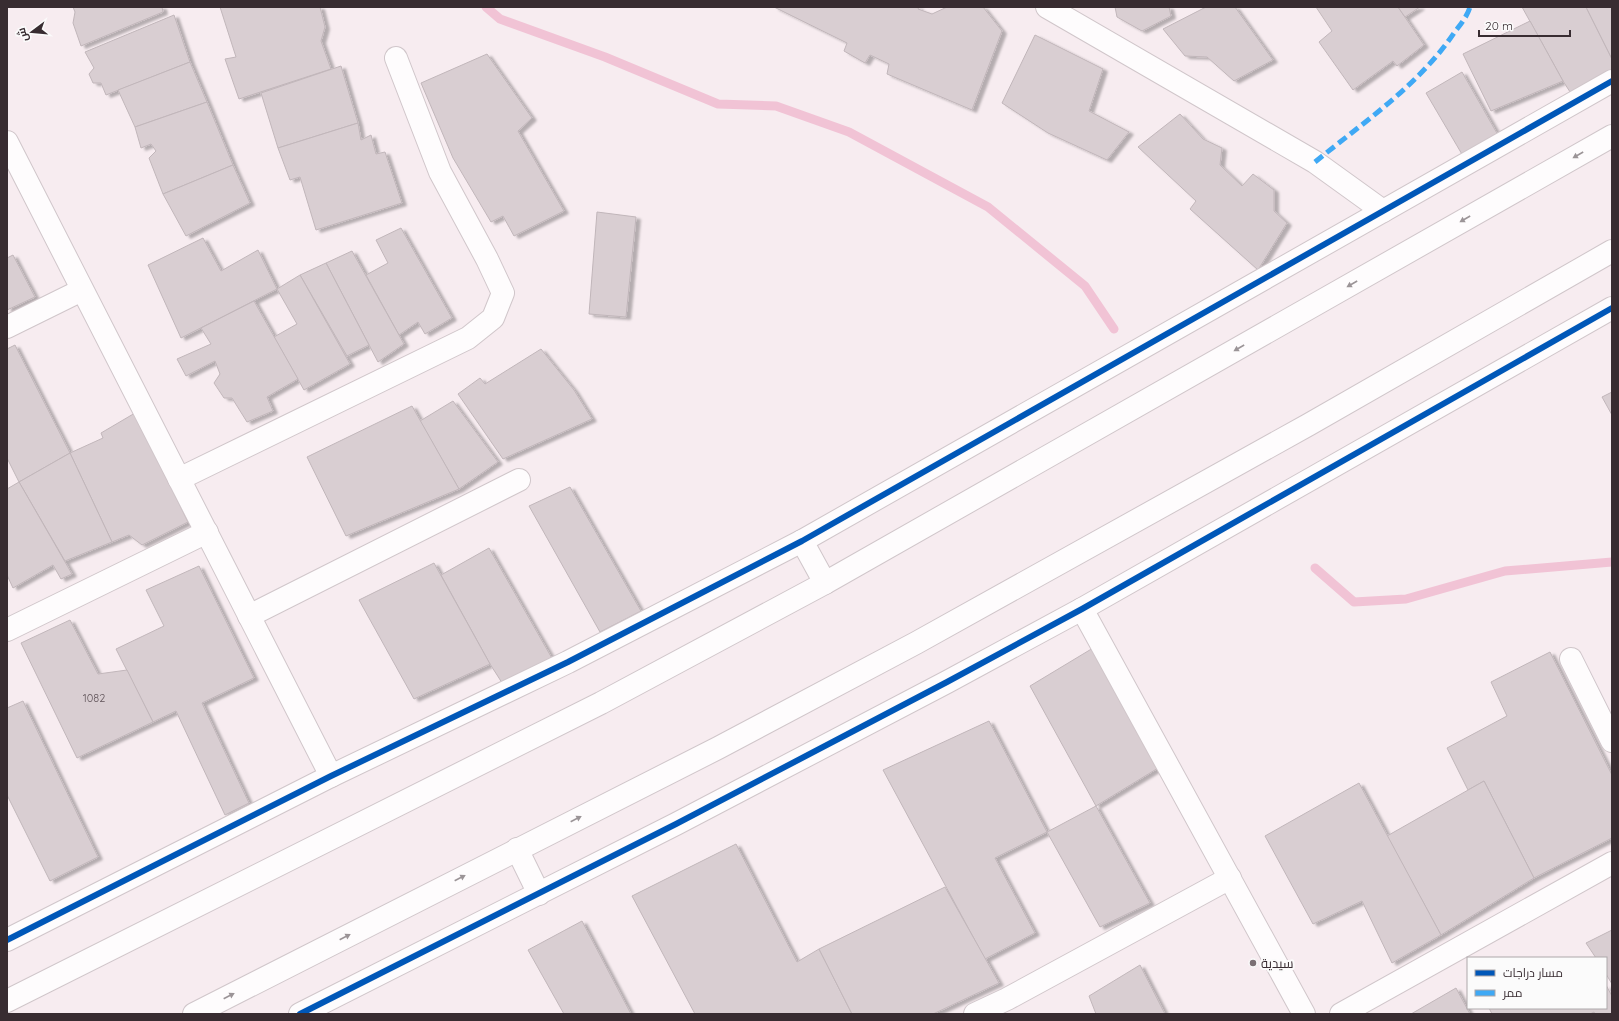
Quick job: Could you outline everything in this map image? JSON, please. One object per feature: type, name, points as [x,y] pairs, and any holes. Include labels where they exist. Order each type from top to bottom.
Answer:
[{"type":"street","points":[[1047,7],[1316,162],[1383,211]]},
{"type":"street","points":[[179,479],[468,338],[493,318],[503,293],[487,259],[440,172],[396,58]]},
{"type":"street","points":[[7,940],[331,776],[568,662],[802,541],[1612,81]]},
{"type":"street","points":[[7,1001],[594,706],[825,583],[1612,136]]},
{"type":"street","points":[[7,142],[331,776]]},
{"type":"street","points":[[194,1014],[718,748],[1014,590],[1308,425],[1612,251]]},
{"type":"street","points":[[7,327],[82,290]]},
{"type":"street","points":[[300,1014],[539,894],[812,753],[1082,609],[1612,308]]},
{"type":"street","points":[[249,616],[519,480]]},
{"type":"street","points":[[7,630],[207,532]]},
{"type":"street","points":[[802,541],[825,583]]},
{"type":"street","points":[[1082,609],[1304,1014]]},
{"type":"street","points":[[1571,659],[1612,741]]},
{"type":"street","points":[[517,849],[539,894]]},
{"type":"street","points":[[1340,1014],[1612,863]]},
{"type":"street","points":[[975,1014],[1011,1006],[1230,878]]},
{"type":"building","points":[[73,7],[162,7],[163,12],[81,46],[73,23],[75,12]]},
{"type":"building","points":[[220,7],[320,7],[325,27],[321,41],[331,69],[239,99],[225,59],[236,57]]},
{"type":"building","points":[[774,7],[919,7],[918,9],[932,14],[947,7],[983,7],[1002,31],[972,110],[887,74],[889,64],[870,55],[865,63],[844,51],[847,43]]},
{"type":"building","points":[[1115,7],[1169,7],[1171,16],[1142,31],[1117,17]]},
{"type":"building","points":[[1206,7],[1235,7],[1273,60],[1234,81],[1207,57],[1185,56],[1163,29]]},
{"type":"building","points":[[1316,7],[1398,7],[1424,45],[1397,66],[1393,61],[1353,90],[1319,42],[1332,31]]},
{"type":"building","points":[[1398,7],[1420,7],[1405,17]]},
{"type":"building","points":[[1522,7],[1586,7],[1612,59],[1612,71],[1572,95]]},
{"type":"building","points":[[1586,7],[1612,7],[1612,59]]},
{"type":"building","points":[[174,15],[190,62],[106,95],[101,83],[93,83],[89,74],[94,68],[85,52]]},
{"type":"building","points":[[1530,21],[1563,81],[1491,111],[1463,54]]},
{"type":"building","points":[[1035,35],[1103,69],[1089,111],[1129,132],[1107,160],[1048,133],[1002,103]]},
{"type":"building","points":[[487,54],[532,118],[518,131],[564,211],[514,236],[503,216],[491,222],[453,158],[421,83]]},
{"type":"building","points":[[190,62],[207,102],[135,127],[118,90]]},
{"type":"building","points":[[341,66],[358,123],[278,148],[261,93]]},
{"type":"building","points":[[1462,72],[1498,135],[1463,156],[1426,93]]},
{"type":"building","points":[[207,102],[233,165],[163,194],[149,158],[156,151],[151,144],[141,148],[135,127]]},
{"type":"building","points":[[1180,114],[1203,139],[1222,148],[1220,165],[1242,186],[1253,174],[1274,190],[1274,211],[1287,223],[1258,270],[1190,209],[1196,201],[1138,147]]},
{"type":"building","points":[[358,123],[361,140],[371,135],[376,154],[385,152],[402,203],[316,230],[300,177],[290,180],[278,148]]},
{"type":"building","points":[[233,165],[250,203],[186,236],[163,194]]},
{"type":"building","points":[[597,212],[636,217],[626,317],[589,314]]},
{"type":"building","points":[[401,228],[452,318],[425,334],[418,322],[399,335],[366,275],[388,263],[376,240]]},
{"type":"building","points":[[203,238],[221,271],[258,250],[277,289],[181,338],[148,265]]},
{"type":"building","points":[[352,251],[404,344],[378,362],[326,263]]},
{"type":"building","points":[[13,255],[35,297],[7,310],[7,258]]},
{"type":"building","points":[[326,263],[369,345],[347,356],[300,275]]},
{"type":"building","points":[[300,275],[350,364],[304,390],[274,337],[297,324],[277,289]]},
{"type":"building","points":[[254,301],[298,379],[267,397],[273,411],[247,422],[232,398],[224,398],[214,383],[220,374],[215,361],[186,376],[177,359],[211,344],[201,328]]},
{"type":"building","points":[[15,345],[70,453],[19,482],[7,458],[7,349]]},
{"type":"building","points":[[541,349],[574,390],[592,419],[503,459],[458,394],[480,378],[485,384]]},
{"type":"building","points":[[1612,392],[1612,415],[1602,397]]},
{"type":"building","points":[[453,401],[498,462],[459,489],[420,421]]},
{"type":"building","points":[[412,406],[459,489],[346,536],[307,457]]},
{"type":"building","points":[[135,413],[188,522],[142,545],[129,535],[112,542],[70,453],[103,438],[101,433]]},
{"type":"building","points":[[70,453],[112,542],[65,561],[19,482]]},
{"type":"building","points":[[19,482],[72,574],[61,579],[53,565],[13,588],[7,575],[7,489]]},
{"type":"building","points":[[570,487],[641,611],[600,632],[529,506]]},
{"type":"building","points":[[489,548],[553,660],[506,689],[490,664],[441,575]]},
{"type":"building","points":[[434,563],[490,664],[414,699],[359,600]]},
{"type":"building","points":[[199,566],[254,678],[202,703],[249,803],[225,815],[176,711],[153,722],[116,649],[164,626],[146,590]]},
{"type":"building","points":[[70,620],[98,674],[127,670],[153,722],[77,758],[21,643]]},
{"type":"building","points":[[1103,642],[1168,762],[1096,806],[1030,686]]},
{"type":"building","points":[[1550,652],[1612,775],[1612,838],[1534,878],[1484,781],[1468,790],[1447,748],[1507,716],[1491,682]]},
{"type":"building","points":[[23,701],[98,857],[50,881],[7,795],[7,708]]},
{"type":"building","points":[[989,721],[1047,832],[995,858],[1035,933],[985,959],[883,770]]},
{"type":"building","points":[[1484,781],[1534,878],[1441,935],[1387,836]]},
{"type":"building","points":[[1359,783],[1441,935],[1392,963],[1362,901],[1313,924],[1265,836]]},
{"type":"building","points":[[1096,806],[1150,903],[1100,927],[1047,832]]},
{"type":"building","points":[[736,844],[797,962],[819,949],[852,1014],[695,1014],[632,896]]},
{"type":"building","points":[[945,887],[999,983],[933,1014],[852,1014],[819,949]]},
{"type":"building","points":[[582,921],[631,1014],[564,1014],[528,950]]},
{"type":"building","points":[[1612,930],[1612,984],[1607,976],[1607,957],[1595,957],[1586,943]]},
{"type":"building","points":[[1140,965],[1165,1014],[1096,1014],[1089,996]]},
{"type":"building","points":[[1607,987],[1612,996],[1612,1014],[1595,1014],[1594,1012],[1590,1014],[1492,1014],[1490,1009],[1607,1009]]},
{"type":"building","points":[[1456,988],[1470,1014],[1411,1014]]},
{"type":"waterway","points":[[486,7],[500,19],[605,57],[718,104],[776,106],[849,132],[988,207],[1085,286],[1114,329]]},
{"type":"waterway","points":[[1315,568],[1354,602],[1406,599],[1505,571],[1612,562]]},
{"type":"marked path","points":[[1315,162],[1408,86],[1440,52],[1461,24],[1470,7]]},
{"type":"cycle path","points":[[7,940],[331,776],[568,662],[802,541],[1612,81]]},
{"type":"cycle path","points":[[300,1014],[676,824],[947,682],[1082,609],[1612,308]]},
{"type":"place","name":"سيدية","points":[[1253,963]]}]
